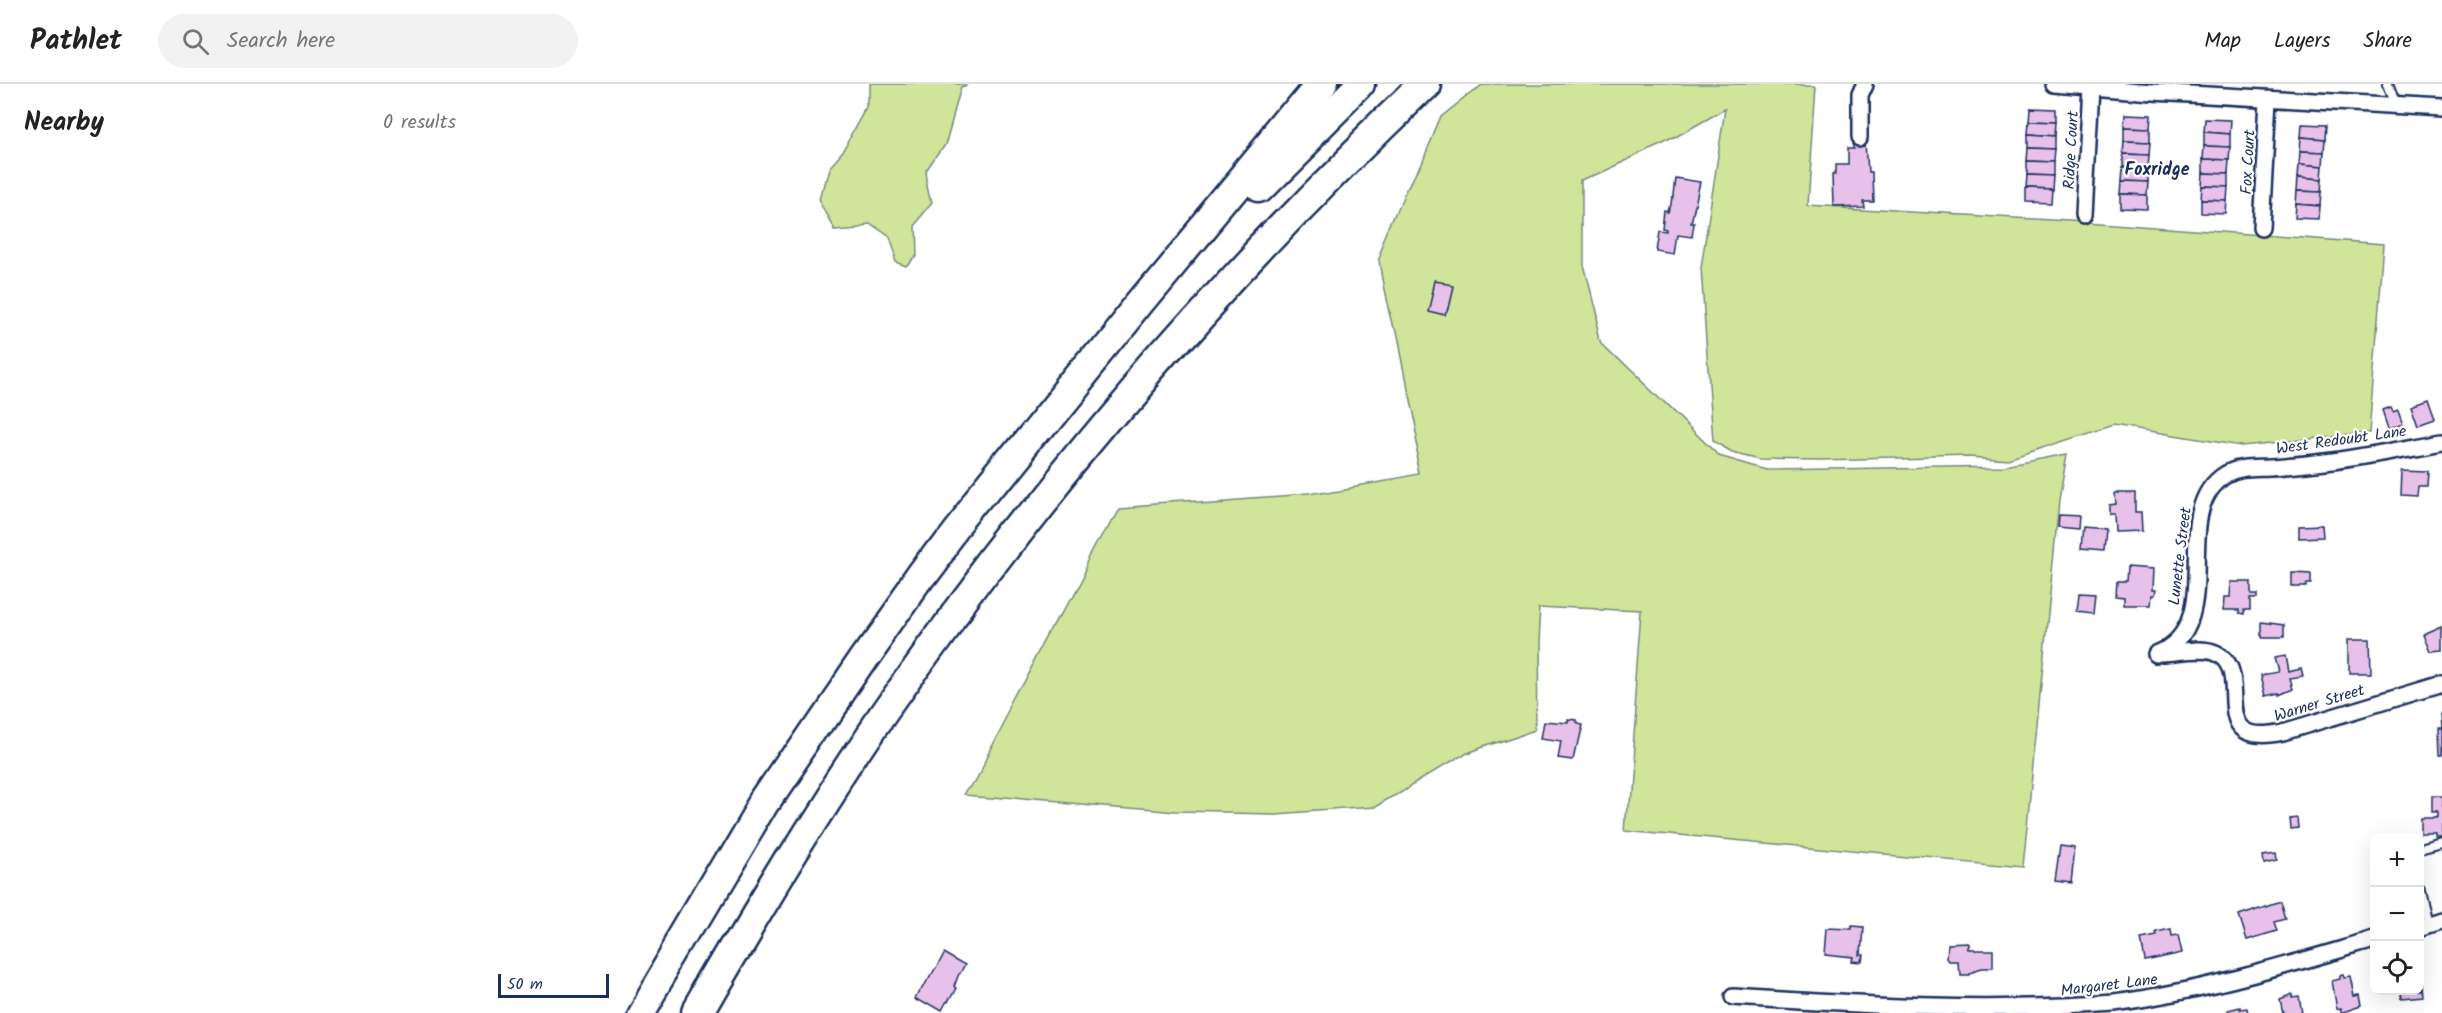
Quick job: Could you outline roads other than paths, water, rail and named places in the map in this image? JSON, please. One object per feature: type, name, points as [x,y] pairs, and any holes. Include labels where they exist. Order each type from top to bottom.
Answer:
[{"type":"highway","points":[[640,1013],[764,804],[864,657],[957,529],[1141,301],[1321,84]]},
{"type":"highway","points":[[1077,382],[1152,298],[1277,167],[1362,84]]},
{"type":"highway","points":[[698,1013],[808,830],[883,715],[1010,541],[1222,289],[1305,202],[1425,84]]},
{"type":"highway","points":[[1222,289],[1324,190],[1446,84]]},
{"type":"street","points":[[1860,137],[1860,95],[1864,84]]},
{"type":"street","points":[[2053,84],[2442,108]]},
{"type":"street","name":"Ridge Court","points":[[2084,215],[2091,87]]},
{"type":"street","name":"Fox Court","points":[[2261,228],[2268,99]]},
{"type":"street","name":"West Redoubt Lane","points":[[2244,468],[2328,461],[2442,442]]},
{"type":"street","name":"Lunette Street","points":[[2156,654],[2177,642],[2184,632],[2192,611],[2198,528],[2208,492],[2216,481],[2226,474],[2244,468]]},
{"type":"street","name":"Warner Street","points":[[2156,654],[2204,650],[2221,656],[2232,675],[2234,714],[2238,724],[2245,731],[2254,735],[2264,736],[2283,732],[2442,684]]},
{"type":"street","name":"Margaret Lane","points":[[1733,997],[1985,1010],[2054,1009],[2146,999],[2226,983],[2371,941]]},
{"type":"lane","points":[[2388,84],[2396,105]]},
{"type":"lane","points":[[2424,848],[2442,843]]},
{"type":"lane","points":[[2424,902],[2430,924]]},
{"type":"district","name":"Foxridge","points":[[2157,169]]}]
